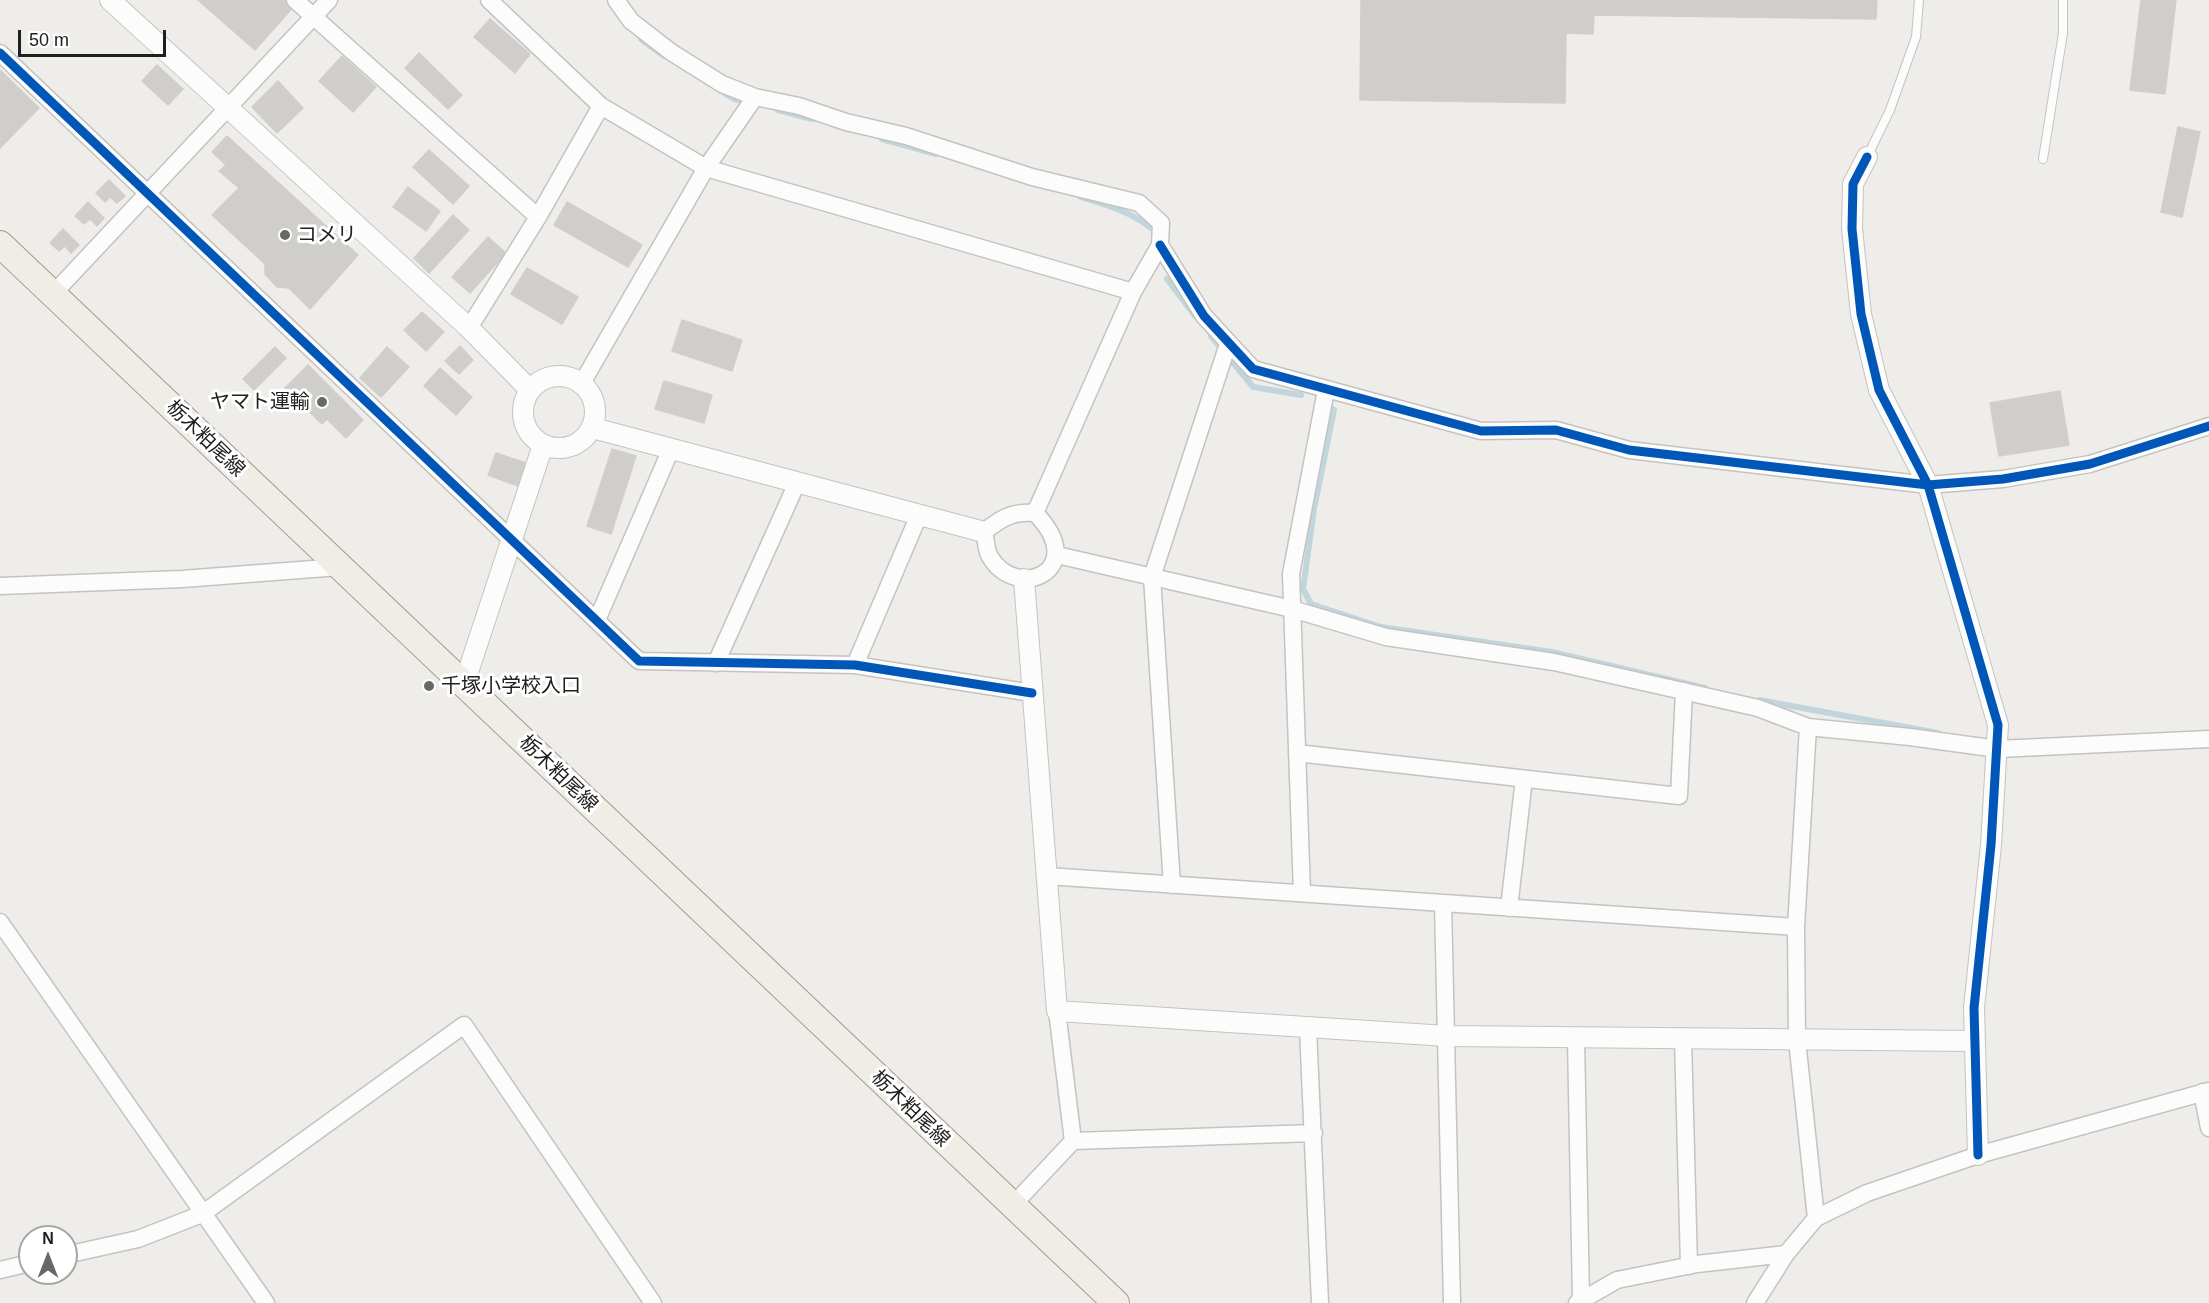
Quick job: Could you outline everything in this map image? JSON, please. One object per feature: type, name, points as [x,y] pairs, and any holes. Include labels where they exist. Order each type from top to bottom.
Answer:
[{"type":"main road","name":"栃木粕尾線","points":[[0,244],[1116,1303]]},
{"type":"street","points":[[110,0],[470,328],[530,390]]},
{"type":"street","points":[[295,0],[538,217]]},
{"type":"street","points":[[53,294],[330,0]]},
{"type":"street","points":[[489,0],[601,106],[706,168],[1133,292]]},
{"type":"street","points":[[616,0],[631,21],[671,52],[722,84],[755,97],[799,106],[846,122],[906,136],[1032,177],[1139,203],[1161,223],[1160,245],[1133,292],[1035,513]]},
{"type":"street","points":[[0,53],[639,661],[855,665],[1032,693]]},
{"type":"street","points":[[582,383],[706,168],[755,97]]},
{"type":"street","points":[[470,328],[538,217],[601,106]]},
{"type":"street","points":[[1867,157],[1853,184],[1852,229],[1862,314],[1879,390],[1928,485],[1998,725],[1998,749],[1974,1008],[1978,1155]]},
{"type":"street","points":[[1160,245],[1204,316],[1253,369],[1481,431],[1556,430],[1629,450],[1928,485],[2003,479],[2090,464],[2209,426]]},
{"type":"street","points":[[1172,885],[1152,577],[1228,344]]},
{"type":"street","points":[[564,375],[582,383],[592,396],[596,412],[592,428],[580,442],[562,449],[543,445],[528,430],[522,410],[530,390],[545,378],[564,375]]},
{"type":"street","points":[[1302,893],[1291,574],[1326,390]]},
{"type":"street","points":[[592,428],[984,532]]},
{"type":"street","points":[[464,684],[543,445]]},
{"type":"street","points":[[597,620],[671,449]]},
{"type":"street","points":[[716,663],[797,483]]},
{"type":"street","points":[[1017,511],[1035,513],[1050,528],[1057,555],[1052,566],[1036,578],[1024,579],[1007,575],[989,555],[984,532],[1017,511]]},
{"type":"street","points":[[855,665],[919,515]]},
{"type":"street","points":[[1057,555],[1292,609],[1386,636],[1554,662],[1684,691],[1758,708],[1808,727],[1998,749],[2209,738]]},
{"type":"street","points":[[0,586],[182,579],[339,567]]},
{"type":"street","points":[[1024,579],[1057,1011],[1073,1141]]},
{"type":"street","points":[[1297,753],[1679,796],[1684,691]]},
{"type":"street","points":[[1808,727],[1796,927],[1797,1040],[1816,1218]]},
{"type":"street","points":[[1509,908],[1524,779]]},
{"type":"street","points":[[1047,876],[1796,927]]},
{"type":"street","points":[[1443,903],[1452,1303]]},
{"type":"street","points":[[0,922],[266,1303]]},
{"type":"street","points":[[1057,1011],[1447,1036],[1974,1041]]},
{"type":"street","points":[[78,1252],[138,1239],[202,1214],[464,1025],[653,1303]]},
{"type":"street","points":[[1308,1028],[1320,1303]]},
{"type":"street","points":[[1576,1038],[1579,1302],[1617,1280],[1689,1266],[1785,1254]]},
{"type":"street","points":[[1683,1039],[1689,1266]]},
{"type":"street","points":[[1755,1303],[1785,1254],[1816,1218],[1867,1193],[1978,1155],[2205,1091],[2209,1128]]},
{"type":"street","points":[[1012,1206],[1073,1141],[1314,1133]]},
{"type":"street","points":[[0,1270],[18,1266]]},
{"type":"lane","points":[[1867,157],[1890,111],[1916,37],[1918,0]]},
{"type":"lane","points":[[2043,159],[2063,33],[2063,0]]},
{"type":"building","points":[[198,0],[289,0],[295,5],[255,50]]},
{"type":"building","points":[[1361,0],[1877,0],[1876,19],[1594,15],[1593,34],[1566,33],[1565,103],[1360,100]]},
{"type":"building","points":[[2141,0],[2176,0],[2165,94],[2130,90]]},
{"type":"building","points":[[490,19],[530,54],[515,73],[474,37]]},
{"type":"building","points":[[419,53],[462,95],[448,109],[405,68]]},
{"type":"building","points":[[342,56],[376,87],[353,112],[319,81]]},
{"type":"building","points":[[157,65],[183,89],[168,105],[142,81]]},
{"type":"building","points":[[0,70],[39,108],[0,148]]},
{"type":"building","points":[[278,81],[303,108],[277,133],[252,107]]},
{"type":"building","points":[[2178,127],[2200,132],[2182,217],[2161,212]]},
{"type":"building","name":"コメリ","points":[[227,136],[358,255],[310,309],[289,288],[277,287],[265,274],[265,264],[212,215],[239,188],[219,171],[226,165],[212,152]]},
{"type":"building","points":[[429,150],[469,186],[453,204],[413,167]]},
{"type":"building","points":[[109,180],[125,196],[117,203],[110,197],[105,202],[96,193]]},
{"type":"building","points":[[408,187],[440,211],[426,231],[393,207]]},
{"type":"building","points":[[88,202],[104,218],[97,226],[90,219],[84,224],[75,216]]},
{"type":"building","points":[[567,202],[642,245],[628,267],[554,225]]},
{"type":"building","points":[[453,215],[469,230],[429,273],[414,258]]},
{"type":"building","points":[[63,229],[79,245],[71,253],[65,246],[59,251],[50,243]]},
{"type":"building","points":[[488,237],[506,253],[470,293],[452,277]]},
{"type":"building","points":[[527,268],[578,297],[562,324],[511,294]]},
{"type":"building","points":[[422,312],[444,332],[426,351],[404,330]]},
{"type":"building","points":[[682,320],[742,340],[732,371],[672,351]]},
{"type":"building","points":[[460,346],[473,360],[459,374],[445,361]]},
{"type":"building","points":[[275,347],[286,358],[254,390],[243,379]]},
{"type":"building","points":[[387,347],[409,367],[381,397],[360,378]]},
{"type":"building","points":[[308,365],[363,420],[346,438],[327,419],[322,424],[285,388]]},
{"type":"building","points":[[440,368],[472,397],[456,415],[424,386]]},
{"type":"building","points":[[664,381],[712,395],[704,423],[655,409]]},
{"type":"building","points":[[2060,391],[2069,445],[1999,456],[1990,403]]},
{"type":"building","points":[[612,449],[636,456],[611,534],[587,526]]},
{"type":"building","points":[[496,453],[526,463],[518,486],[488,475]]},
{"type":"waterway","points":[[641,39],[664,56]]},
{"type":"waterway","points":[[721,91],[734,99],[748,102]]},
{"type":"waterway","points":[[778,110],[812,119]]},
{"type":"waterway","points":[[882,139],[936,154]]},
{"type":"waterway","points":[[1081,197],[1126,213],[1151,228]]},
{"type":"waterway","points":[[1167,279],[1195,316]]},
{"type":"waterway","points":[[1211,336],[1253,387],[1301,395]]},
{"type":"waterway","points":[[1332,409],[1334,410],[1314,509],[1303,589],[1311,604],[1381,627],[1552,652],[1705,688]]},
{"type":"waterway","points":[[1759,700],[1938,733]]},
{"type":"cycle path","points":[[0,53],[639,661],[855,665],[1032,693]]},
{"type":"cycle path","points":[[1867,157],[1853,184],[1852,229],[1861,314],[1879,390],[1928,485],[1998,725],[1991,845],[1974,1008],[1978,1155]]},
{"type":"cycle path","points":[[1160,245],[1204,316],[1253,369],[1481,431],[1556,430],[1629,450],[1928,485],[2003,479],[2090,464],[2209,426]]},
{"type":"place","name":"コメリ","points":[[285,235]]},
{"type":"place","name":"ヤマト運輸","points":[[322,402]]},
{"type":"place","name":"千塚小学校入口","points":[[429,686]]}]
